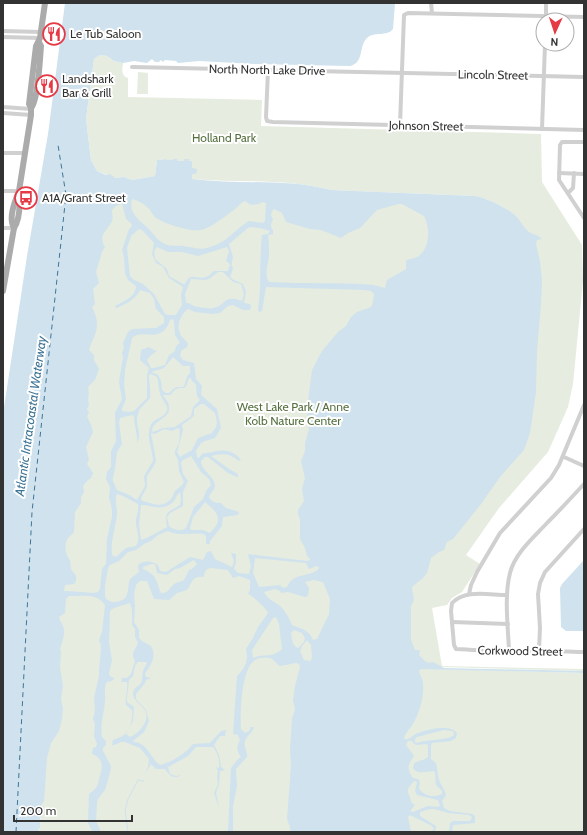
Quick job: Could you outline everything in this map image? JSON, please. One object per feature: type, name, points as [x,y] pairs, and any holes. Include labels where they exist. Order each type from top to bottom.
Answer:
[{"type":"main road","points":[[3,291],[5,264],[16,224],[20,202],[19,191],[31,110],[29,104],[36,46],[40,37],[45,3]]},
{"type":"street","points":[[432,3],[432,13]]},
{"type":"street","points":[[400,125],[404,15],[408,13],[432,13],[535,18]]},
{"type":"street","points":[[3,31],[40,37]]},
{"type":"street","points":[[3,37],[40,37]]},
{"type":"street","points":[[542,129],[545,52]]},
{"type":"street","name":"North North Lake Drive","points":[[132,67],[402,73]]},
{"type":"street","name":"Johnson Street","points":[[268,70],[267,121],[584,130]]},
{"type":"street","name":"Lincoln Street","points":[[402,73],[584,77]]},
{"type":"street","points":[[3,107],[31,110]]},
{"type":"street","points":[[3,113],[31,110]]},
{"type":"street","points":[[584,142],[562,142],[560,145],[559,173],[559,180],[584,218]]},
{"type":"street","points":[[3,153],[25,153]]},
{"type":"street","points":[[559,173],[584,174]]},
{"type":"street","points":[[568,193],[573,188],[574,173]]},
{"type":"street","points":[[3,190],[19,191]]},
{"type":"street","points":[[3,228],[14,228]]},
{"type":"street","points":[[469,594],[477,572],[500,533],[551,478],[564,457],[584,405]]},
{"type":"street","points":[[564,457],[584,466]]},
{"type":"street","points":[[509,650],[507,595],[510,574],[518,555],[584,484]]},
{"type":"street","points":[[539,650],[540,628],[538,594],[540,583],[545,572],[584,529]]},
{"type":"street","points":[[507,595],[461,595],[452,603],[452,622],[508,624]]},
{"type":"street","name":"Corkwood Street","points":[[452,622],[454,645],[456,650],[494,652],[509,650],[539,650],[584,652]]},
{"type":"green space","name":"West Lake Park / Anne Kolb Nature Center","points":[[102,55],[107,56],[114,61],[123,63],[123,74],[128,78],[128,97],[262,100],[261,126],[541,134],[542,182],[582,245],[583,281],[573,384],[568,407],[548,452],[499,508],[466,555],[480,564],[462,592],[452,598],[447,605],[432,608],[442,666],[584,669],[584,671],[442,667],[442,669],[584,673],[584,832],[37,832],[40,828],[41,813],[43,601],[100,183],[478,198],[518,218],[498,204],[475,196],[331,190],[314,186],[279,182],[191,179],[191,174],[196,169],[192,169],[184,161],[177,161],[177,159],[157,160],[155,176],[132,180],[124,177],[115,178],[97,171],[91,160],[86,119],[94,59]]},
{"type":"green space","points":[[138,72],[148,73],[148,94],[137,94]]},
{"type":"water","name":"Atlantic Intracoastal Waterway","points":[[65,3],[395,3],[393,29],[387,33],[373,35],[367,38],[364,42],[360,58],[355,64],[350,66],[199,61],[178,63],[176,61],[165,60],[163,62],[161,60],[159,62],[155,62],[152,59],[147,63],[134,61],[123,63],[114,61],[107,56],[98,56],[94,59],[86,119],[91,160],[97,171],[106,175],[110,174],[115,178],[124,177],[132,180],[155,176],[157,160],[177,159],[177,161],[184,161],[184,159],[189,159],[189,161],[192,161],[192,168],[197,169],[196,174],[192,174],[192,179],[227,182],[296,184],[331,190],[475,196],[491,201],[508,210],[517,217],[529,232],[542,239],[537,240],[536,244],[540,261],[542,281],[537,351],[536,392],[530,433],[524,450],[500,477],[453,539],[447,542],[444,550],[431,558],[427,573],[413,586],[412,589],[414,600],[411,606],[411,640],[415,650],[420,650],[419,655],[425,661],[429,663],[433,662],[444,668],[584,671],[584,673],[419,670],[423,684],[422,701],[416,718],[404,739],[408,739],[422,731],[439,728],[454,730],[457,733],[456,738],[451,741],[432,743],[431,759],[436,763],[438,778],[446,795],[442,801],[444,808],[450,811],[472,814],[475,816],[475,823],[453,825],[452,832],[449,832],[450,823],[453,821],[470,821],[472,817],[469,815],[430,809],[420,812],[420,816],[436,826],[434,832],[430,832],[434,829],[432,826],[410,815],[408,817],[411,832],[290,832],[287,819],[291,766],[290,750],[292,718],[295,710],[293,700],[300,667],[299,664],[296,663],[280,666],[271,659],[265,657],[255,660],[250,665],[244,682],[241,703],[241,729],[245,733],[249,731],[251,727],[254,727],[245,741],[247,757],[236,769],[237,786],[233,806],[233,832],[228,832],[231,768],[241,757],[238,749],[240,740],[238,735],[233,734],[237,676],[246,664],[246,649],[258,627],[268,613],[260,603],[248,594],[250,590],[250,580],[239,576],[233,578],[228,570],[211,568],[206,571],[204,577],[195,578],[187,590],[177,593],[169,600],[154,599],[147,581],[140,581],[136,585],[134,594],[134,622],[139,630],[139,638],[151,646],[153,650],[153,657],[145,674],[146,677],[151,678],[146,680],[136,694],[136,699],[146,710],[149,721],[144,732],[133,741],[143,745],[160,765],[178,757],[193,744],[210,743],[221,731],[226,730],[225,736],[220,736],[214,745],[219,755],[221,767],[225,770],[220,771],[219,784],[216,793],[219,808],[214,793],[218,784],[218,771],[216,767],[219,768],[219,763],[217,754],[213,747],[196,747],[188,756],[168,767],[170,774],[176,776],[181,775],[174,777],[170,775],[165,769],[156,769],[151,764],[145,774],[149,759],[140,748],[125,742],[112,745],[113,740],[127,732],[132,720],[132,710],[126,705],[127,682],[121,682],[122,678],[127,678],[131,674],[135,661],[133,653],[138,643],[135,637],[135,629],[132,625],[132,610],[130,603],[114,608],[110,611],[109,642],[112,660],[109,674],[114,679],[107,682],[105,687],[102,737],[106,741],[103,751],[111,766],[105,790],[98,799],[97,803],[96,821],[101,832],[92,831],[88,823],[89,794],[97,786],[102,769],[99,759],[92,754],[93,748],[96,747],[97,744],[94,736],[94,698],[99,676],[101,646],[99,640],[102,632],[105,605],[102,601],[94,597],[69,596],[66,599],[65,613],[59,617],[64,629],[60,649],[60,667],[63,686],[61,699],[63,709],[62,719],[59,731],[51,743],[47,758],[44,801],[41,806],[40,828],[37,832],[3,832],[3,414],[27,256],[48,134]],"holes":[[[132,199],[140,202],[160,220],[185,229],[201,230],[219,221],[245,201],[251,205],[262,202],[266,203],[265,221],[263,223],[249,221],[222,242],[203,249],[167,245],[163,243],[156,238],[133,213],[131,204]],[[122,204],[126,219],[132,226],[129,229],[122,250],[125,273],[128,280],[136,286],[132,296],[115,306],[116,308],[130,301],[140,290],[150,293],[154,299],[156,309],[164,317],[164,323],[156,328],[132,329],[128,332],[123,343],[124,348],[122,353],[123,357],[119,382],[122,399],[115,413],[116,441],[111,451],[111,467],[107,472],[106,479],[110,487],[109,499],[112,517],[107,539],[106,564],[102,569],[100,589],[98,592],[93,593],[64,591],[65,585],[74,584],[76,581],[76,576],[71,569],[66,542],[74,532],[75,512],[81,503],[81,497],[84,492],[83,486],[91,478],[93,473],[87,464],[89,460],[86,447],[93,432],[87,416],[89,413],[87,409],[89,405],[88,387],[95,380],[99,369],[94,360],[94,355],[89,350],[97,325],[97,320],[92,307],[95,304],[93,289],[99,283],[96,272],[105,247],[102,239],[113,218],[112,210],[116,206]],[[398,204],[402,204],[424,216],[428,231],[426,247],[423,251],[415,258],[406,261],[406,269],[387,280],[385,288],[360,284],[269,282],[267,273],[269,256],[268,235],[273,234],[271,227],[273,219],[271,214],[274,209],[282,213],[286,222],[310,229],[321,230],[341,238],[360,228],[377,210]],[[248,228],[260,228],[270,231],[268,234],[262,235],[259,312],[262,311],[266,287],[364,290],[371,291],[374,294],[371,307],[357,312],[351,317],[346,326],[338,332],[322,351],[312,370],[307,409],[309,429],[305,443],[305,451],[301,461],[305,478],[302,489],[304,501],[298,510],[300,519],[300,539],[310,560],[307,561],[248,554],[251,566],[249,574],[238,573],[234,569],[236,554],[232,553],[234,561],[232,567],[215,559],[211,551],[207,552],[203,560],[190,557],[166,572],[160,571],[158,565],[156,564],[145,562],[138,565],[139,572],[130,579],[128,592],[125,598],[118,602],[107,600],[105,597],[105,586],[108,568],[110,565],[119,561],[128,552],[136,550],[158,535],[168,531],[177,534],[204,534],[206,536],[206,544],[210,544],[210,541],[222,526],[223,517],[238,515],[239,512],[226,508],[221,503],[212,501],[209,497],[215,486],[213,479],[203,468],[201,461],[205,457],[208,457],[228,473],[238,477],[238,474],[211,456],[226,454],[239,461],[241,460],[235,454],[228,451],[205,453],[199,458],[197,457],[196,451],[201,443],[215,438],[221,428],[217,409],[201,395],[202,386],[196,379],[194,363],[183,360],[180,356],[181,351],[187,347],[188,344],[181,335],[179,323],[181,317],[188,309],[195,312],[213,314],[220,313],[228,306],[233,305],[243,310],[250,310],[251,306],[250,304],[244,303],[246,292],[243,284],[232,279],[227,271],[214,271],[209,276],[203,278],[191,277],[185,284],[183,284],[169,276],[167,269],[155,259],[154,252],[157,247],[168,252],[182,252],[198,256],[227,247],[229,251],[226,261],[229,263],[231,268],[233,257],[229,244]],[[139,229],[142,230],[154,243],[152,254],[156,263],[163,267],[169,278],[183,287],[181,295],[182,305],[176,315],[165,314],[154,294],[143,284],[134,280],[130,276],[127,248],[131,236]],[[218,272],[223,272],[233,282],[241,284],[244,294],[242,301],[231,299],[213,308],[186,303],[185,294],[191,279],[209,279]],[[172,319],[174,321],[175,335],[180,343],[177,345],[174,352],[169,355],[165,365],[154,368],[151,368],[147,360],[157,351],[149,347],[141,350],[140,360],[149,368],[147,375],[147,398],[134,411],[122,411],[126,399],[124,385],[125,370],[132,338],[141,334],[157,334],[162,332]],[[173,357],[183,366],[190,366],[190,373],[187,376],[183,387],[177,387],[167,393],[162,390],[161,381],[158,375],[151,372],[164,368]],[[151,374],[157,377],[159,391],[166,405],[167,411],[161,417],[156,419],[150,427],[149,440],[153,461],[144,476],[145,486],[137,500],[117,490],[113,481],[117,452],[122,444],[119,423],[120,418],[132,415],[134,416],[137,443],[139,439],[137,418],[140,409],[150,398],[149,375]],[[190,378],[196,385],[197,396],[200,400],[193,407],[191,416],[175,427],[163,428],[153,432],[153,427],[169,411],[168,404],[163,395],[170,395],[174,390],[184,388]],[[201,404],[204,404],[215,413],[217,422],[212,433],[198,438],[192,450],[180,457],[177,452],[183,430],[182,425],[194,416],[194,409]],[[178,428],[180,430],[179,443],[175,454],[178,460],[179,471],[184,482],[175,491],[171,499],[160,505],[142,501],[141,498],[147,487],[147,476],[156,460],[151,433],[155,434],[164,429],[172,431]],[[191,456],[201,472],[209,479],[211,485],[206,491],[203,499],[194,507],[186,528],[182,530],[173,529],[169,526],[167,517],[170,513],[183,506],[183,492],[188,481],[183,474],[181,463],[183,460]],[[180,492],[180,505],[168,513],[166,518],[167,527],[141,540],[139,525],[141,505],[165,507],[173,502]],[[117,494],[138,504],[136,520],[138,543],[136,546],[126,548],[116,557],[112,555],[112,539],[117,513]],[[205,502],[216,513],[218,520],[217,524],[210,533],[203,530],[191,530],[190,528],[193,517]],[[255,558],[306,563],[309,569],[316,566],[319,567],[318,570],[296,577],[287,587],[283,588],[280,585],[259,587],[253,573]],[[194,560],[197,564],[189,570],[184,580],[174,584],[167,592],[163,593],[161,593],[154,576],[143,569],[143,567],[155,564],[157,573],[167,575],[175,569],[180,568]],[[314,580],[323,582],[330,599],[329,614],[317,639],[313,640],[307,632],[292,625],[283,609],[264,592],[275,589],[281,593],[288,592],[305,597],[308,596],[309,588],[305,582]],[[276,617],[279,624],[282,649],[271,655],[253,658],[252,650],[273,618]],[[294,630],[302,633],[305,638],[304,642],[298,648],[293,644],[291,633]],[[307,640],[311,645],[312,658],[310,661],[304,660],[300,651]],[[138,662],[146,662],[147,663],[142,675],[142,681],[133,693],[133,696],[145,710],[145,723],[137,733],[130,737],[126,734],[133,721],[134,707],[127,702],[129,680],[133,676],[135,666]],[[444,730],[453,731],[454,735],[451,737],[417,743],[415,742],[417,737]],[[408,741],[412,741],[417,745],[428,745],[428,757],[414,763],[413,769],[418,772],[434,771],[436,785],[442,791],[442,794],[432,796],[421,791],[419,789],[420,782],[418,779],[413,778],[409,772],[410,762],[414,756],[406,745]],[[413,782],[417,782],[415,791],[417,795],[438,800],[440,805],[439,807],[428,806],[413,812],[410,811],[415,805],[411,801],[408,792]]]},
{"type":"water","points":[[584,560],[584,631],[566,631],[561,627],[560,588]]},
{"type":"waterway","points":[[229,274],[231,268]]},
{"type":"waterway","points":[[128,832],[125,810],[128,799],[138,780],[144,781]]},
{"type":"ferry route","points":[[16,832],[32,512],[66,195],[58,145]]},
{"type":"place","name":"Le Tub Saloon","points":[[54,34]]},
{"type":"place","name":"Landshark Bar & Grill","points":[[47,86]]},
{"type":"place","name":"A1A/Grant Street","points":[[26,198]]},
{"type":"park label","name":"Holland Park","points":[[224,138]]}]
